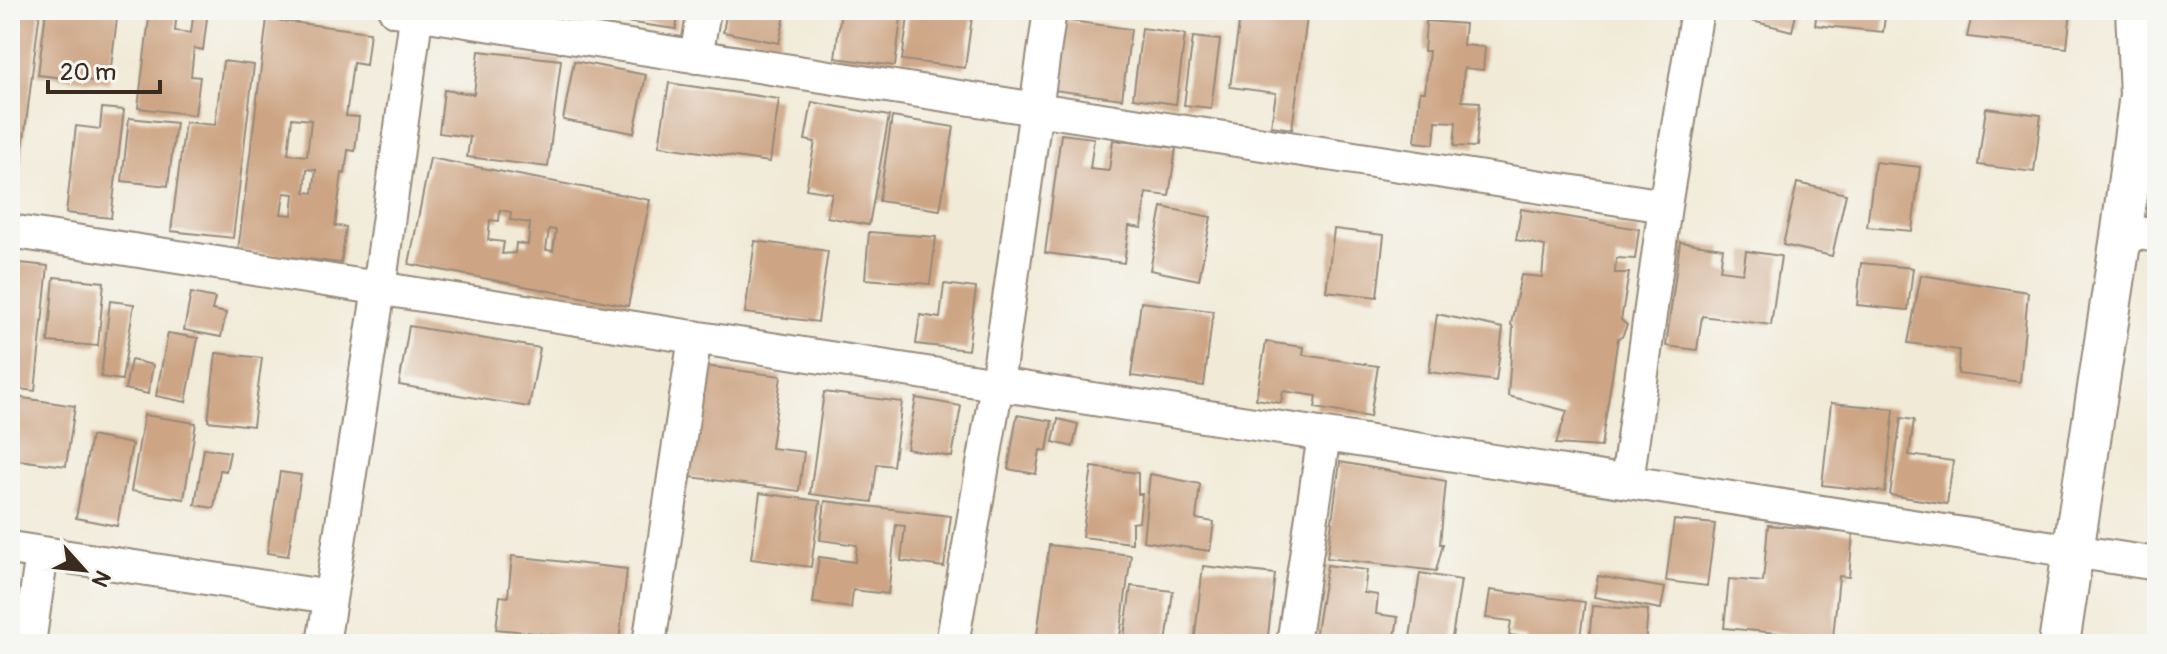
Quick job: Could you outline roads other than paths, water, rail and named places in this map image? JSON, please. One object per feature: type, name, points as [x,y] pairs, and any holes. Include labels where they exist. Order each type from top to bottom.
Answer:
[{"type":"street","points":[[696,57],[704,10]]},
{"type":"street","points":[[952,644],[997,384],[1050,10]]},
{"type":"street","points":[[1627,482],[1665,206],[1697,10]]},
{"type":"street","points":[[2059,644],[2074,551],[2140,233],[2140,95],[2136,10]]},
{"type":"street","points":[[323,644],[379,289],[409,11],[1665,206]]},
{"type":"street","points":[[10,231],[2157,564]]},
{"type":"street","points":[[649,644],[695,337]]},
{"type":"street","points":[[1293,644],[1324,435]]},
{"type":"street","points":[[10,548],[330,597]]},
{"type":"street","points":[[29,644],[42,553]]}]
